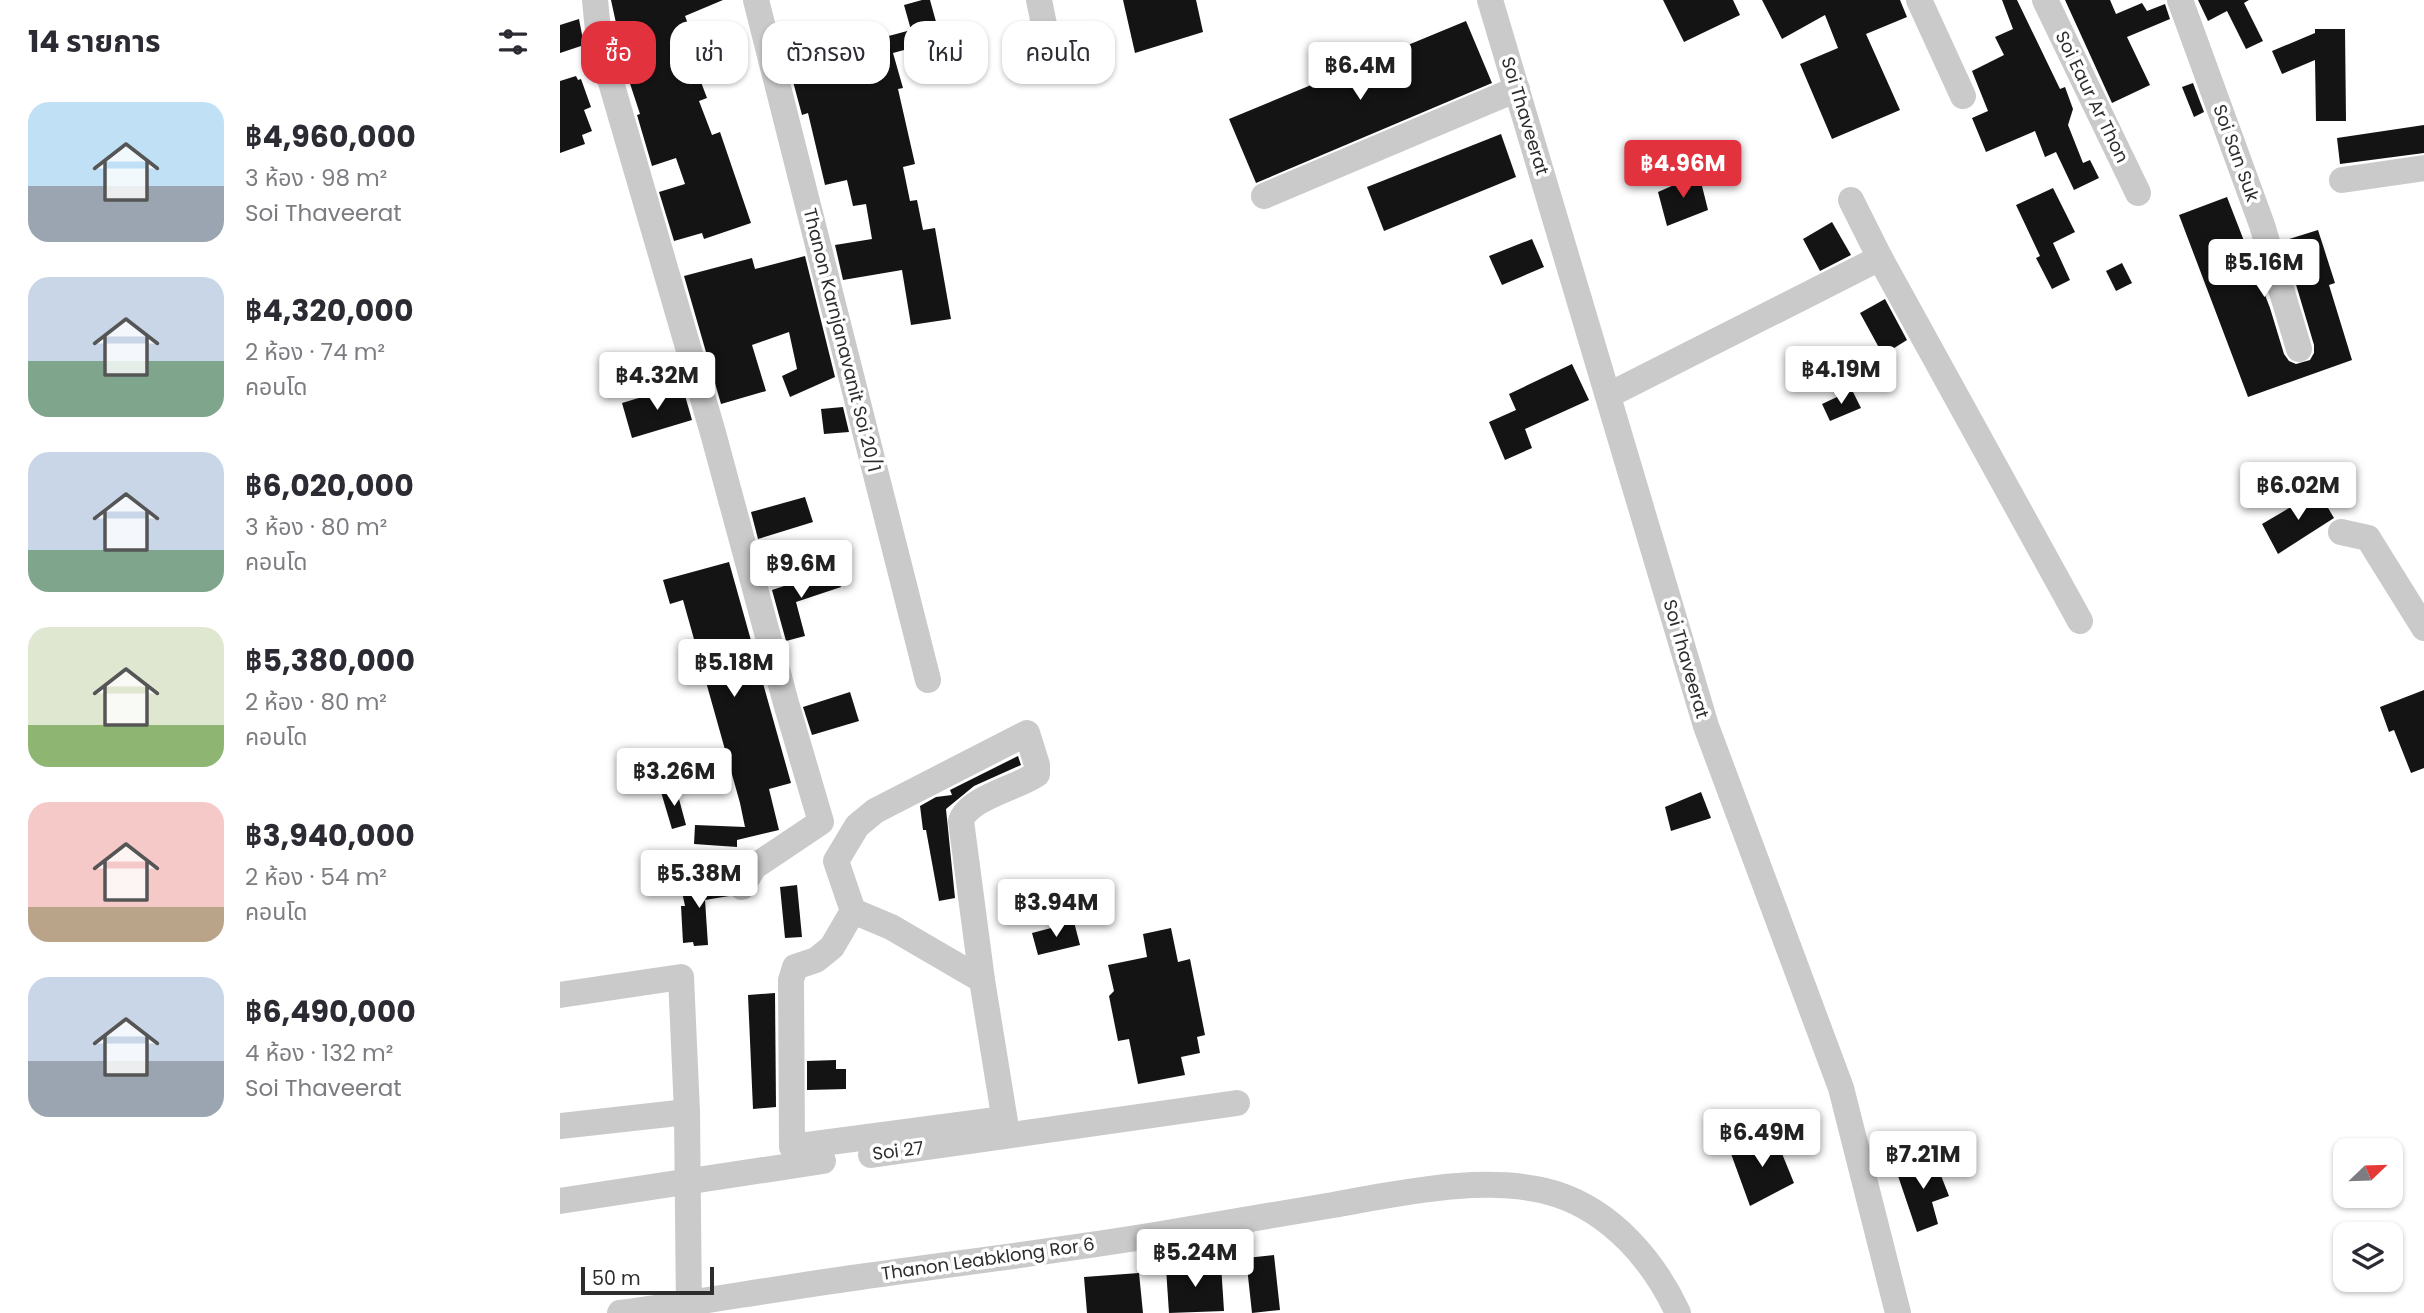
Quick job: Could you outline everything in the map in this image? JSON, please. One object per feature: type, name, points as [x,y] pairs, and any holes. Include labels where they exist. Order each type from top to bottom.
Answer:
[{"type":"street","points":[[595,0],[599,41],[709,420],[786,703],[821,822],[853,911],[891,927],[982,980]]},
{"type":"street","name":"Thanon Karnjanavanit Soi 20/1","points":[[757,0],[928,680]]},
{"type":"street","points":[[1039,0],[1043,21]]},
{"type":"street","name":"Soi Thaveerat","points":[[1490,0],[1706,726],[1840,1088],[1898,1313]]},
{"type":"street","points":[[1919,0],[1963,96]]},
{"type":"street","name":"Soi Eaur Ar Thon","points":[[2045,0],[2138,193]]},
{"type":"street","name":"Soi San Suk","points":[[2180,0],[2262,225],[2299,349]]},
{"type":"street","points":[[1264,196],[1517,89]]},
{"type":"street","points":[[2342,180],[2424,168]]},
{"type":"street","points":[[1851,200],[1880,258],[2080,621]]},
{"type":"street","points":[[1609,396],[1880,258]]},
{"type":"street","points":[[2340,532],[2368,538],[2424,628]]},
{"type":"street","points":[[836,861],[857,826],[875,811],[1027,733],[1037,765],[1037,774],[976,804],[965,812],[961,821],[1005,1127],[792,1147],[792,972],[800,965],[816,960],[832,947],[853,911]]},
{"type":"street","points":[[742,887],[754,867],[821,822]]},
{"type":"street","points":[[560,995],[681,977],[687,1112],[689,1308]]},
{"type":"street","name":"Soi 27","points":[[560,1201],[688,1182],[1005,1127],[1237,1102]]},
{"type":"street","points":[[560,1126],[687,1112]]},
{"type":"street","name":"Thanon Leabklong Ror 6","points":[[621,1313],[689,1308],[1423,1191],[1488,1185],[1522,1187],[1556,1194],[1596,1213],[1635,1248],[1665,1289],[1678,1313]]},
{"type":"building","points":[[611,0],[723,0],[685,16],[687,21],[670,21],[670,84],[702,84],[707,98],[699,101],[712,135],[720,132],[751,223],[704,239],[702,233],[674,241],[659,192],[685,184],[676,158],[652,166],[630,84],[656,84],[656,21],[616,21]]},
{"type":"building","points":[[930,0],[936,21],[908,21],[904,5]]},
{"type":"building","points":[[1123,0],[1196,0],[1203,32],[1135,53]]},
{"type":"building","points":[[1663,0],[1733,0],[1740,15],[1684,42]]},
{"type":"building","points":[[1762,0],[1900,0],[1907,17],[1866,34],[1900,110],[1832,139],[1800,64],[1838,48],[1825,15],[1782,39]]},
{"type":"building","points":[[2002,0],[2017,0],[2060,89],[2065,87],[2073,109],[2068,125],[2083,163],[2090,160],[2099,178],[2074,190],[2056,152],[2045,157],[2035,131],[1986,152],[1972,118],[1988,111],[1972,71],[2004,55],[1995,37],[2013,29]]},
{"type":"building","points":[[2065,0],[2110,0],[2116,14],[2142,3],[2147,11],[2165,4],[2170,19],[2127,37],[2150,85],[2112,103]]},
{"type":"building","points":[[2198,0],[2249,0],[2244,3],[2263,41],[2246,49],[2227,11],[2208,21]]},
{"type":"building","points":[[579,19],[581,46],[560,53],[560,25]]},
{"type":"building","points":[[1466,21],[1492,83],[1256,183],[1229,119]]},
{"type":"building","points":[[2315,29],[2345,29],[2346,121],[2316,121],[2315,60],[2282,74],[2272,51],[2315,33]]},
{"type":"building","points":[[904,32],[904,50],[893,53],[903,88],[898,89],[915,164],[903,167],[910,201],[917,200],[923,230],[935,228],[951,319],[911,325],[902,270],[843,280],[835,245],[872,239],[866,204],[853,206],[847,180],[825,185],[808,113],[802,115],[794,84],[890,84],[890,36]]},
{"type":"building","points":[[576,76],[578,80],[581,79],[591,107],[584,110],[592,131],[582,135],[585,144],[560,153],[560,81]]},
{"type":"building","points":[[2193,83],[2204,112],[2194,117],[2182,87]]},
{"type":"building","points":[[2424,125],[2424,153],[2340,164],[2337,138]]},
{"type":"building","points":[[1501,134],[1516,177],[1384,231],[1367,187]]},
{"type":"building","points":[[1699,174],[1708,210],[1667,226],[1658,192]]},
{"type":"building","points":[[2053,188],[2075,232],[2053,243],[2070,280],[2052,289],[2036,258],[2040,256],[2016,205]]},
{"type":"building","points":[[2227,197],[2270,308],[2284,354],[2289,361],[2296,364],[2310,360],[2314,345],[2283,241],[2318,230],[2335,283],[2329,285],[2352,360],[2248,397],[2179,215]]},
{"type":"building","points":[[1832,222],[1851,255],[1820,271],[1803,239]]},
{"type":"building","points":[[1532,239],[1544,267],[1502,285],[1489,256]]},
{"type":"building","points":[[805,256],[835,377],[790,397],[782,376],[797,369],[789,332],[752,345],[766,391],[721,404],[684,276],[752,258],[755,269]]},
{"type":"building","points":[[2122,263],[2132,283],[2116,291],[2106,271]]},
{"type":"building","points":[[1885,299],[1907,340],[1883,355],[1860,313]]},
{"type":"building","points":[[1572,364],[1589,400],[1525,429],[1532,448],[1505,460],[1489,422],[1516,410],[1509,394]]},
{"type":"building","points":[[682,385],[692,420],[632,438],[622,403]]},
{"type":"building","points":[[1852,390],[1861,408],[1830,421],[1822,404]]},
{"type":"building","points":[[843,407],[849,432],[824,434],[821,409]]},
{"type":"building","points":[[2318,491],[2334,518],[2278,554],[2262,524]]},
{"type":"building","points":[[805,497],[813,522],[758,539],[751,512]]},
{"type":"building","points":[[729,562],[791,783],[769,789],[779,830],[737,840],[737,847],[694,844],[695,825],[745,827],[683,600],[670,604],[663,580]]},
{"type":"building","points":[[835,569],[841,587],[796,602],[805,636],[786,641],[772,590]]},
{"type":"building","points":[[2424,690],[2424,768],[2411,773],[2394,730],[2389,732],[2380,707]]},
{"type":"building","points":[[850,692],[859,721],[812,735],[803,707]]},
{"type":"building","points":[[1018,756],[1021,765],[974,786],[946,809],[955,898],[939,901],[920,806],[936,797],[952,795],[950,790]]},
{"type":"building","points":[[676,788],[686,825],[672,829],[661,792]]},
{"type":"building","points":[[1701,792],[1711,818],[1671,831],[1665,807]]},
{"type":"building","points":[[728,879],[726,887],[729,896],[705,900],[708,945],[694,946],[693,942],[683,943],[681,906],[685,906],[681,887]]},
{"type":"building","points":[[797,885],[802,937],[785,938],[780,887]]},
{"type":"building","points":[[1074,922],[1080,945],[1038,955],[1032,933]]},
{"type":"building","points":[[1171,928],[1178,962],[1190,959],[1205,1035],[1197,1037],[1200,1053],[1181,1057],[1185,1075],[1138,1084],[1129,1039],[1118,1041],[1109,996],[1114,991],[1108,965],[1147,957],[1143,934]]},
{"type":"building","points":[[775,993],[776,1107],[753,1109],[748,995]]},
{"type":"building","points":[[836,1060],[836,1069],[846,1069],[846,1089],[807,1090],[807,1061]]},
{"type":"building","points":[[1774,1134],[1794,1183],[1750,1206],[1730,1151]]},
{"type":"building","points":[[1933,1155],[1949,1196],[1932,1202],[1938,1224],[1917,1232],[1896,1170]]},
{"type":"building","points":[[1274,1255],[1280,1310],[1252,1313],[1246,1258]]},
{"type":"building","points":[[1221,1264],[1224,1311],[1169,1313],[1166,1268]]},
{"type":"building","points":[[1139,1273],[1143,1313],[1087,1313],[1084,1277]]}]
